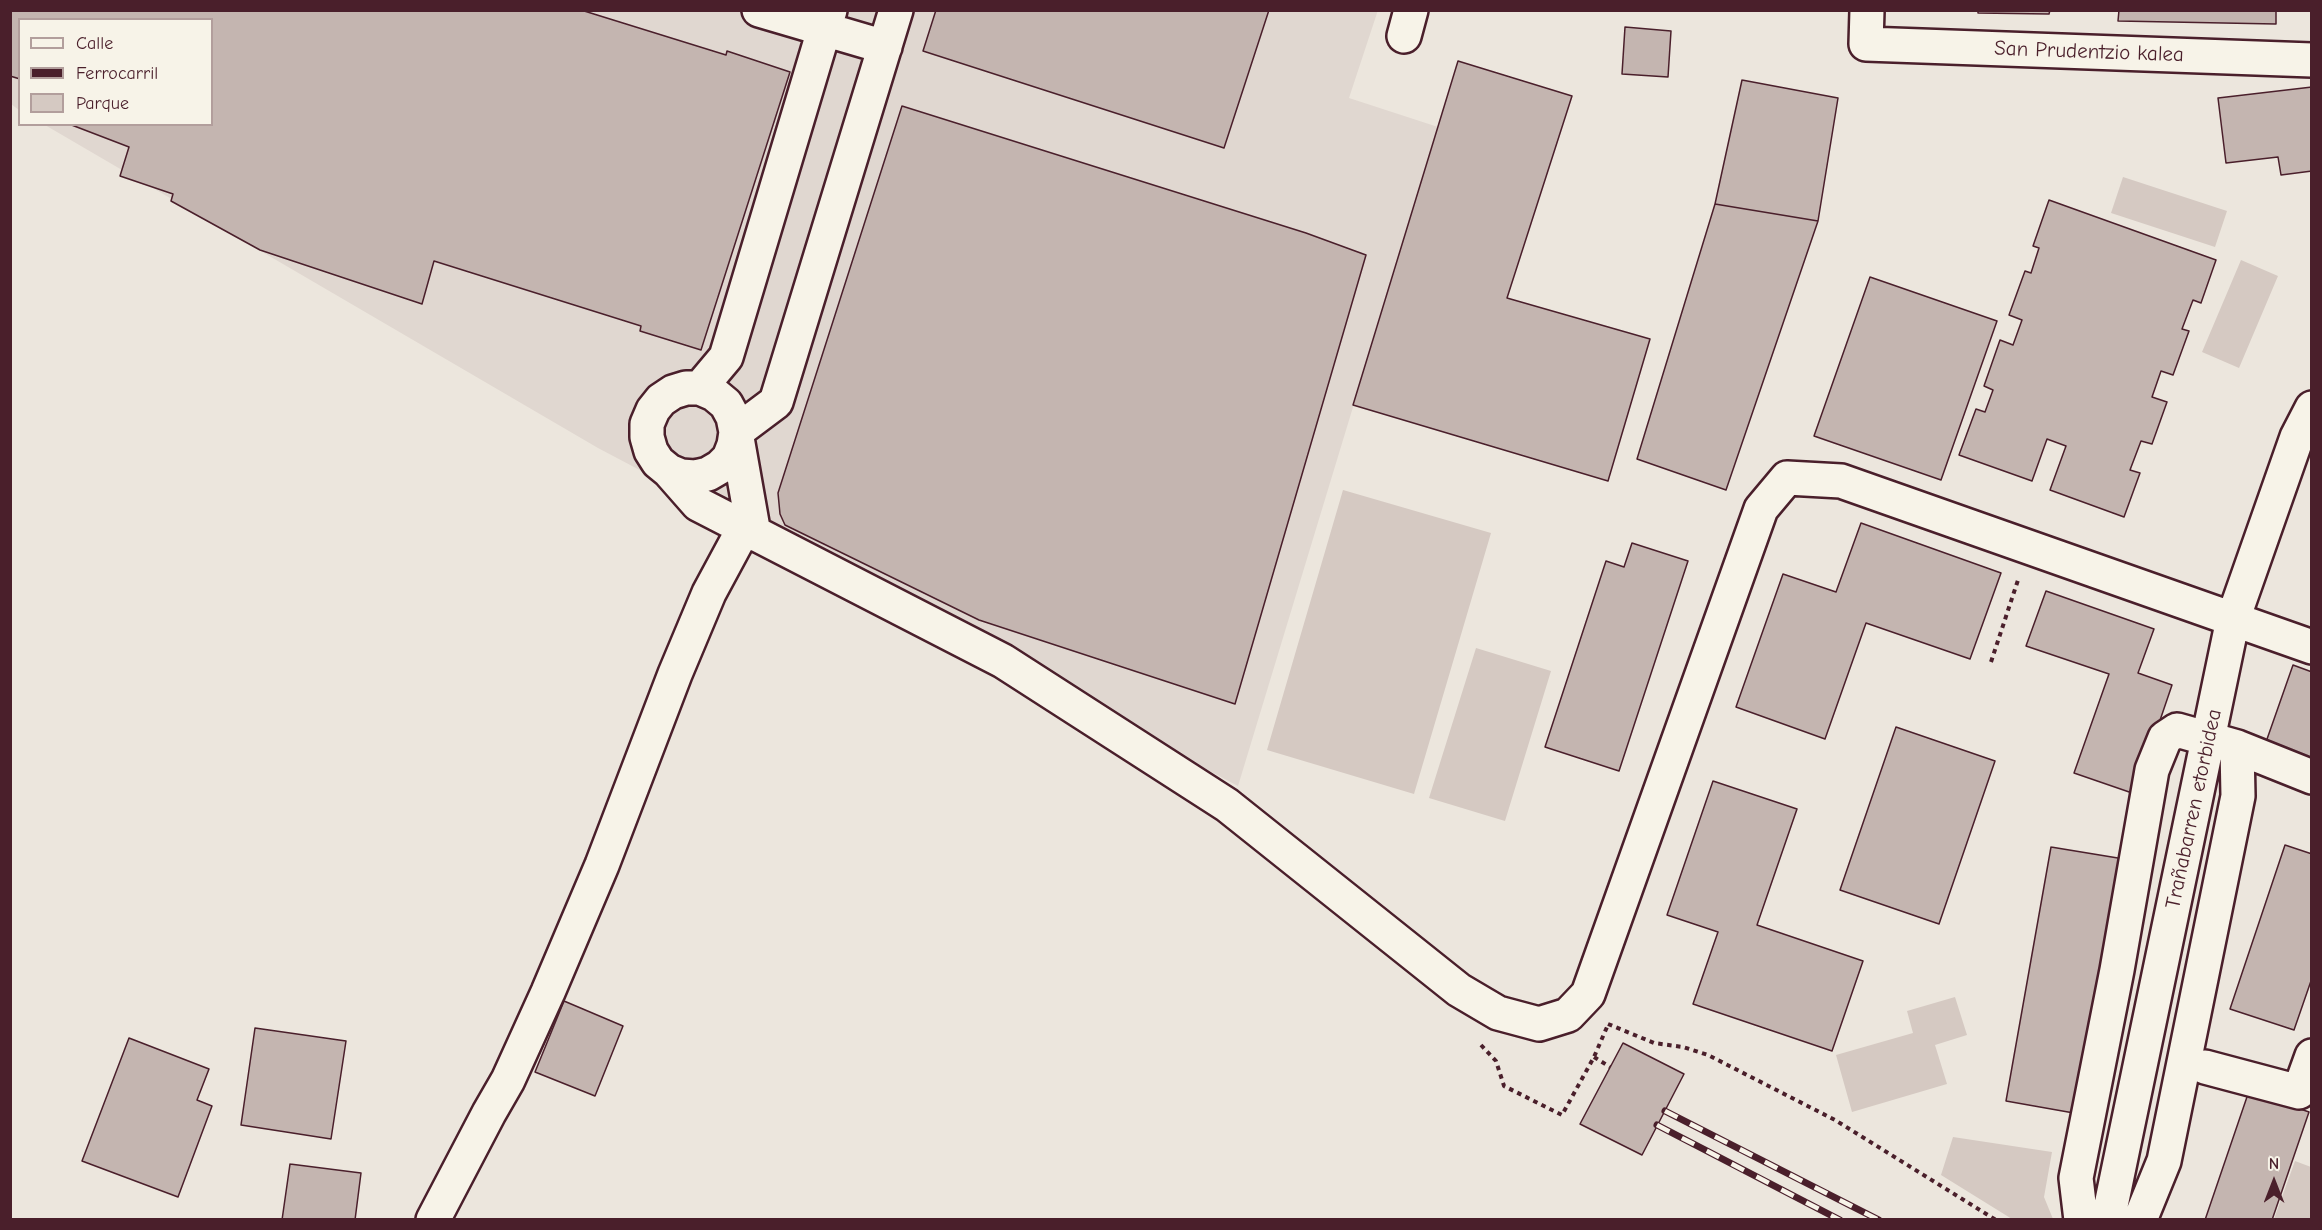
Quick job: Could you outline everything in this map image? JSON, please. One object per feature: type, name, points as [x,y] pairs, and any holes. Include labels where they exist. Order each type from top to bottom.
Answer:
[{"type":"street","points":[[759,10],[827,21],[885,47]]},
{"type":"street","points":[[669,471],[688,477],[708,474],[720,467],[729,458],[736,432],[776,402],[896,10]]},
{"type":"street","name":"San Prudentzio kalea","points":[[1868,10],[1866,44],[2312,60]]},
{"type":"street","points":[[700,388],[726,357],[827,21]]},
{"type":"street","points":[[433,1220],[508,1080],[549,992],[602,865],[675,674],[709,593],[749,531],[733,417],[726,404],[714,394],[700,388],[686,388],[667,396],[653,411],[647,424],[647,437],[651,451],[658,462],[698,504],[749,531],[1003,661],[1227,805],[1459,990],[1498,1013],[1539,1024],[1569,1015],[1588,994],[1761,509],[1787,478],[1842,481],[2312,647]]},
{"type":"street","name":"Trañabarren etorbidea","points":[[2108,1220],[2223,743],[2233,619],[2297,437],[2312,408]]},
{"type":"street","points":[[2081,1220],[2076,1178],[2117,970],[2152,770],[2166,738],[2177,730],[2223,743],[2312,777]]},
{"type":"street","points":[[2140,1220],[2167,1149],[2238,796],[2223,743]]},
{"type":"street","points":[[2205,1067],[2299,1092],[2312,1056]]},
{"type":"path","points":[[1991,662],[2029,547]]},
{"type":"path","points":[[1608,1024],[1654,1043],[1683,1047],[1708,1055],[1835,1120],[1996,1220]]},
{"type":"path","points":[[1594,1057],[1610,1067]]},
{"type":"shaded area","points":[[1378,10],[1349,98],[1438,127],[1238,786],[598,448],[47,126],[213,126],[213,18],[18,18],[18,109],[11,104],[11,11]]},
{"type":"green space","points":[[2123,177],[2227,211],[2215,247],[2111,213]]},
{"type":"green space","points":[[2241,260],[2278,276],[2239,368],[2202,352]]},
{"type":"green space","points":[[1343,490],[1491,533],[1414,794],[1267,750]]},
{"type":"green space","points":[[1476,648],[1551,671],[1505,821],[1429,798]]},
{"type":"green space","points":[[1955,997],[1967,1035],[1935,1045],[1947,1084],[1852,1112],[1836,1055],[1913,1033],[1907,1011]]},
{"type":"green space","points":[[1953,1137],[2052,1152],[2044,1197],[2053,1219],[2012,1219],[1941,1175]]},
{"type":"green space","points":[[2295,1161],[2311,1167],[2311,1219],[2274,1219]]},
{"type":"building","points":[[10,10],[581,10],[726,55],[727,51],[790,72],[701,350],[640,331],[641,326],[434,261],[422,304],[260,250],[171,201],[173,194],[120,176],[129,147],[74,126],[213,126],[213,18],[18,18],[18,78],[10,76]]},
{"type":"building","points":[[936,10],[1269,10],[1224,148],[923,51]]},
{"type":"building","points":[[1978,10],[2050,10],[2049,14],[1978,13]]},
{"type":"building","points":[[2119,10],[2276,10],[2276,24],[2118,21]]},
{"type":"building","points":[[1625,27],[1671,31],[1668,77],[1622,74]]},
{"type":"building","points":[[1458,61],[1572,96],[1507,298],[1650,339],[1608,481],[1353,405]]},
{"type":"building","points":[[1742,80],[1838,98],[1818,221],[1715,204]]},
{"type":"building","points":[[2312,87],[2312,171],[2281,175],[2278,157],[2226,163],[2218,98]]},
{"type":"building","points":[[902,106],[1306,233],[1366,255],[1235,704],[979,620],[785,525],[780,514],[778,493]]},
{"type":"building","points":[[2049,200],[2216,260],[2201,303],[2193,300],[2182,329],[2189,331],[2173,375],[2161,371],[2152,397],[2167,402],[2152,444],[2141,441],[2130,470],[2140,473],[2124,517],[2050,490],[2066,446],[2047,439],[2032,481],[1959,455],[1976,409],[1985,412],[1993,390],[1984,386],[2000,340],[2013,345],[2022,320],[2009,315],[2025,271],[2031,273],[2039,248],[2033,246]]},
{"type":"building","points":[[1715,204],[1818,221],[1726,490],[1637,459]]},
{"type":"building","points":[[1870,277],[1997,321],[1941,480],[1814,436]]},
{"type":"building","points":[[1861,523],[2001,573],[1970,659],[1866,623],[1825,739],[1736,707],[1783,574],[1836,592]]},
{"type":"building","points":[[1632,543],[1688,561],[1619,771],[1545,747],[1606,561],[1624,567]]},
{"type":"building","points":[[2046,591],[2154,629],[2138,673],[2172,685],[2135,794],[2074,773],[2109,674],[2026,646]]},
{"type":"building","points":[[2293,665],[2312,672],[2312,758],[2266,742]]},
{"type":"building","points":[[1896,727],[1995,761],[1939,924],[1840,890]]},
{"type":"building","points":[[1713,781],[1797,809],[1757,925],[1863,961],[1832,1051],[1693,1004],[1718,932],[1667,915]]},
{"type":"building","points":[[2285,845],[2312,854],[2312,978],[2294,1030],[2230,1009]]},
{"type":"building","points":[[2051,847],[2130,860],[2085,1115],[2006,1101]]},
{"type":"building","points":[[564,1001],[623,1026],[595,1096],[535,1072]]},
{"type":"building","points":[[255,1028],[346,1041],[331,1139],[241,1125]]},
{"type":"building","points":[[129,1038],[209,1069],[197,1100],[212,1106],[178,1197],[82,1161]]},
{"type":"building","points":[[1623,1043],[1684,1074],[1642,1155],[1580,1124]]},
{"type":"building","points":[[2249,1091],[2309,1112],[2272,1220],[2205,1220]]},
{"type":"building","points":[[290,1164],[361,1173],[355,1220],[282,1220]]},
{"type":"railway","points":[[1665,1111],[1879,1220]]},
{"type":"railway","points":[[1657,1125],[1840,1220]]}]
